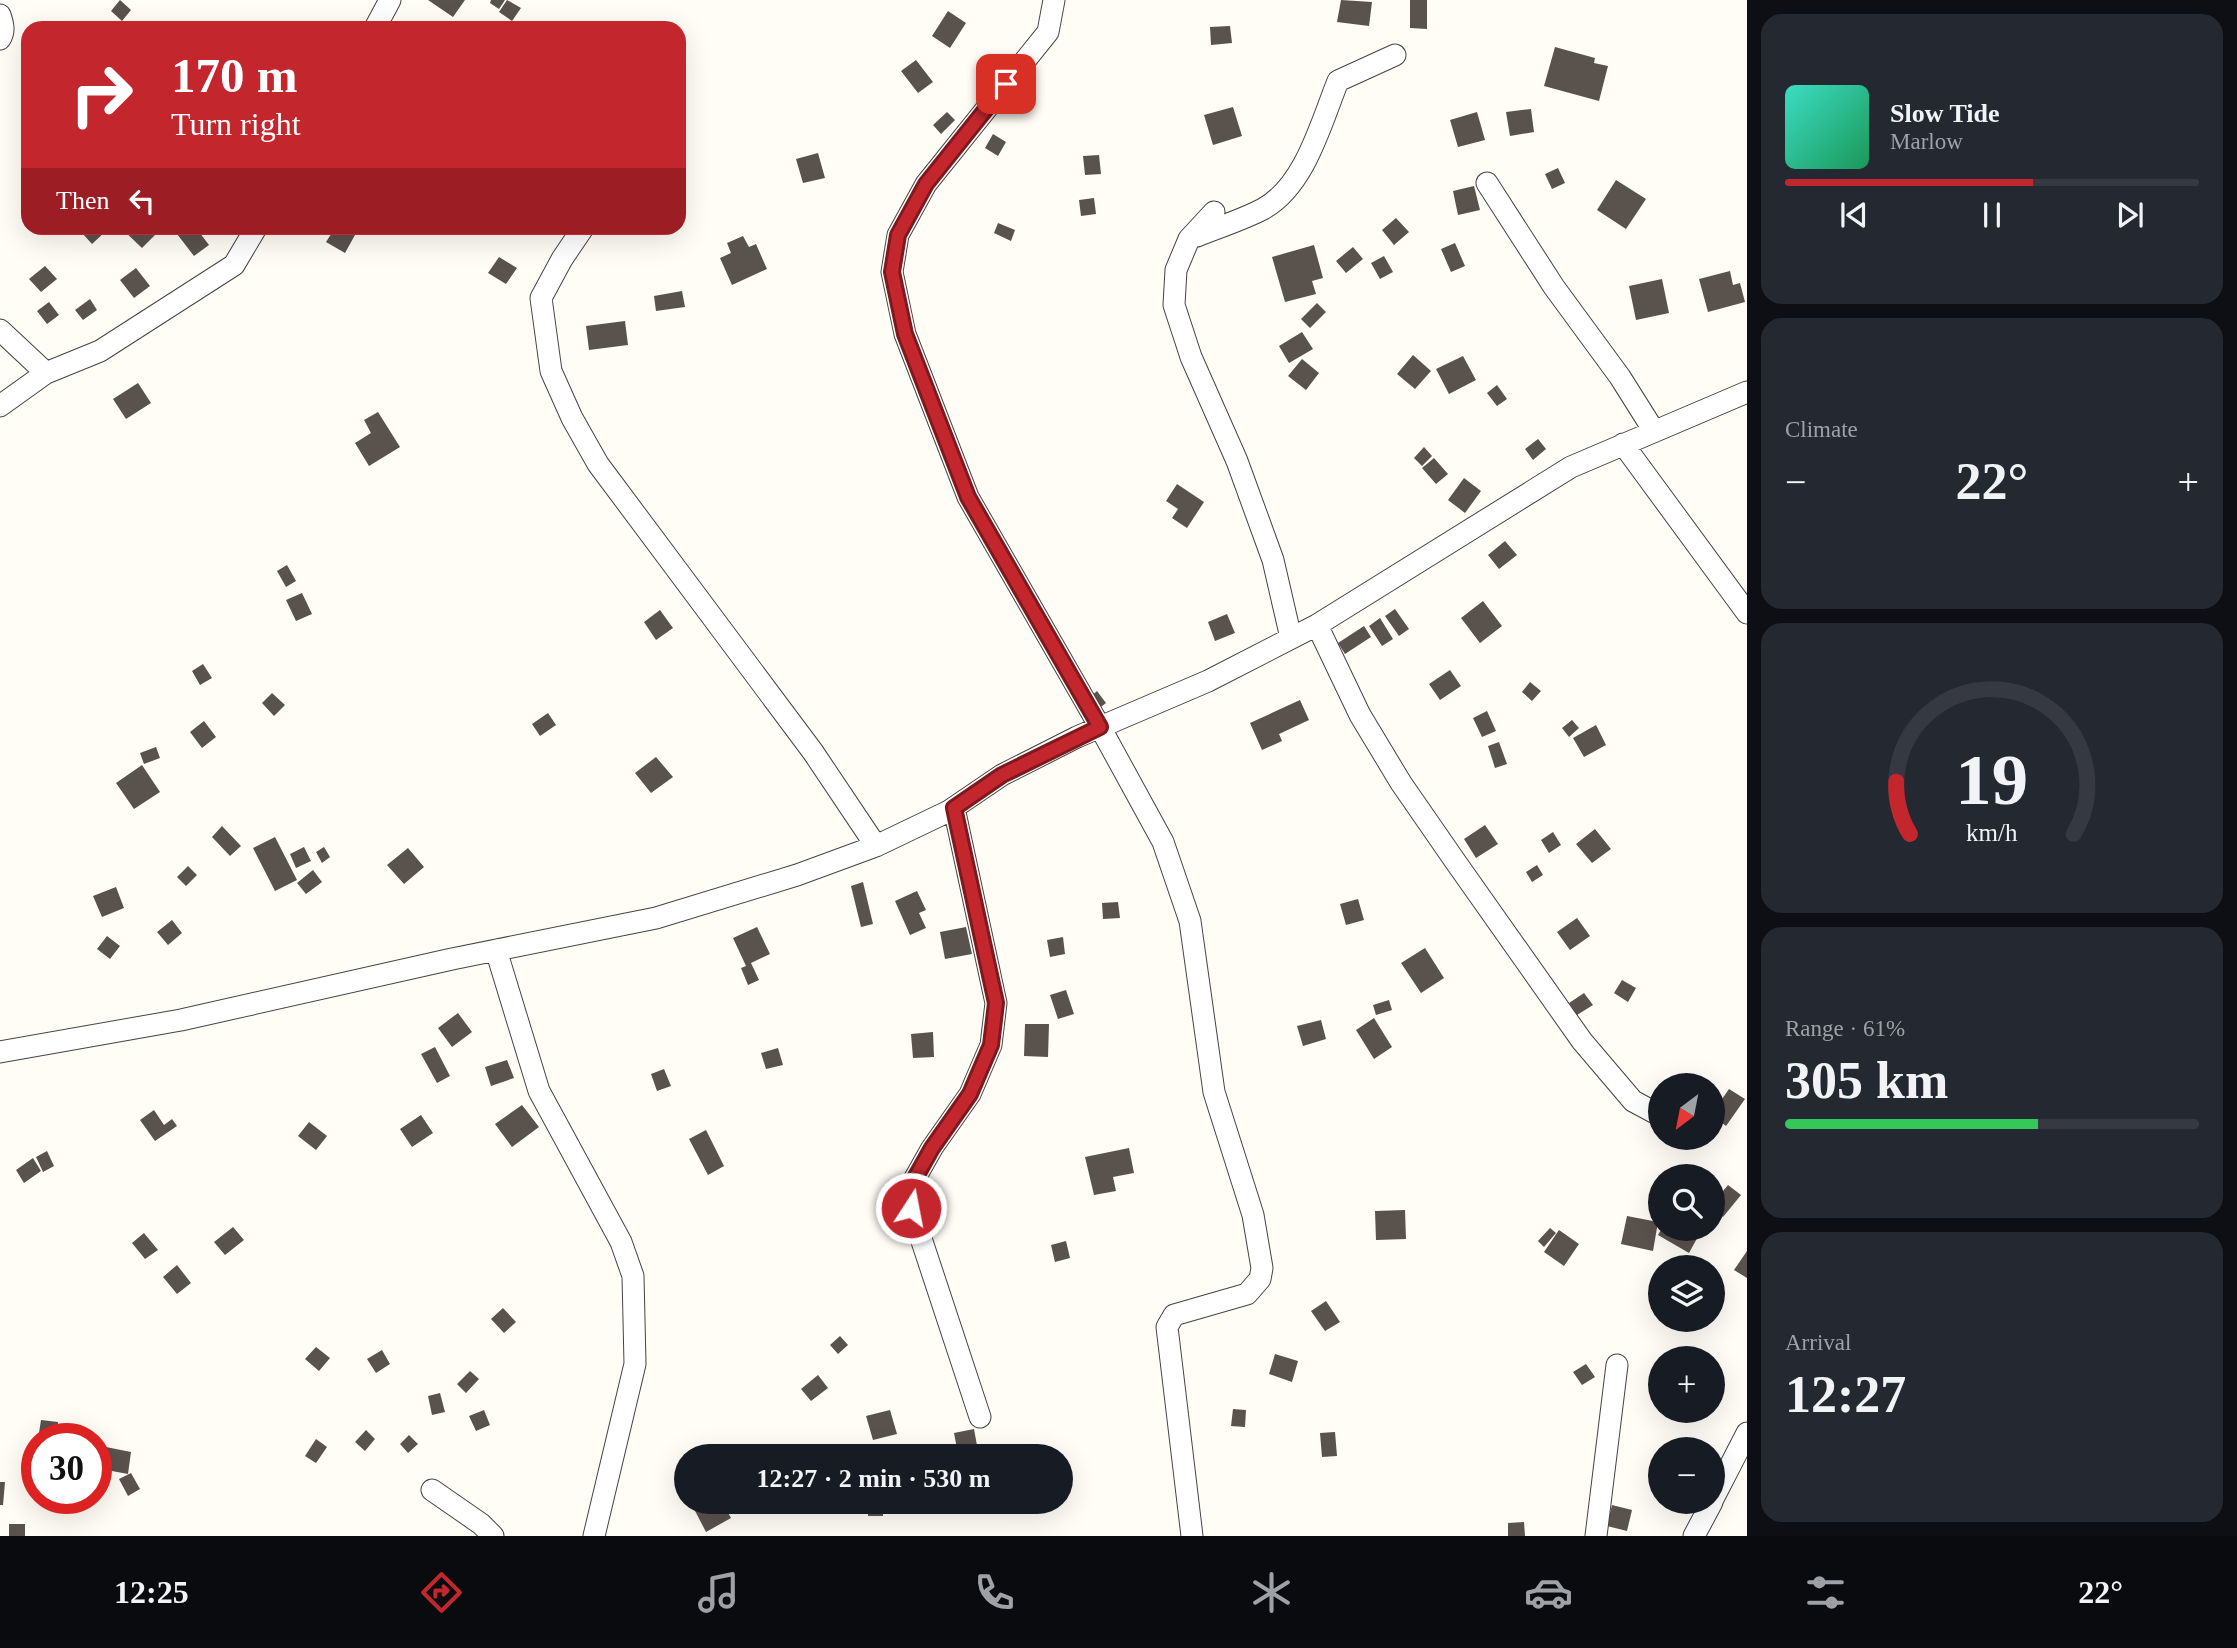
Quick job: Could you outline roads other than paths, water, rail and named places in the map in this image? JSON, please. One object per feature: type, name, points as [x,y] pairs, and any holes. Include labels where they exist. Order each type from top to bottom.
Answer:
[{"type":"street","points":[[379,21],[390,0]]},
{"type":"street","points":[[1054,0],[1048,32],[926,184],[898,235],[892,272],[905,334],[968,497],[1163,842],[1190,921],[1214,1092],[1253,1215],[1262,1268],[1260,1279],[1247,1294],[1174,1315],[1167,1326],[1192,1536]]},
{"type":"street","points":[[0,15],[3,33],[0,39]]},
{"type":"street","points":[[1189,239],[1264,209],[1287,190],[1303,166],[1338,81],[1395,55]]},
{"type":"street","points":[[1488,183],[1554,287],[1620,376],[1654,430]]},
{"type":"street","points":[[1214,212],[1189,239],[1176,270],[1174,305],[1191,357],[1237,461],[1273,560],[1291,638]]},
{"type":"street","points":[[0,406],[46,373],[100,351],[234,265],[252,235]]},
{"type":"street","points":[[578,235],[541,298],[551,371],[572,418],[598,464],[813,752],[876,846]]},
{"type":"street","points":[[0,330],[46,373]]},
{"type":"street","points":[[0,1052],[181,1020],[496,950],[656,918],[876,846],[954,808],[1002,775],[1100,727],[1208,681],[1317,625],[1571,467],[1747,391]]},
{"type":"street","points":[[1623,444],[1747,613]]},
{"type":"street","points":[[1317,625],[1360,715],[1401,783],[1582,1041],[1633,1101],[1648,1109]]},
{"type":"street","points":[[954,808],[996,1003],[991,1045],[970,1094],[932,1148],[914,1180],[911,1208],[980,1417]]},
{"type":"street","points":[[496,950],[539,1091],[621,1242],[633,1276],[635,1364],[594,1536]]},
{"type":"street","points":[[1596,1536],[1617,1365]]},
{"type":"street","points":[[1725,1476],[1747,1433]]},
{"type":"street","points":[[432,1490],[481,1524],[493,1536]]},
{"type":"street","points":[[1694,1536],[1706,1514]]}]
